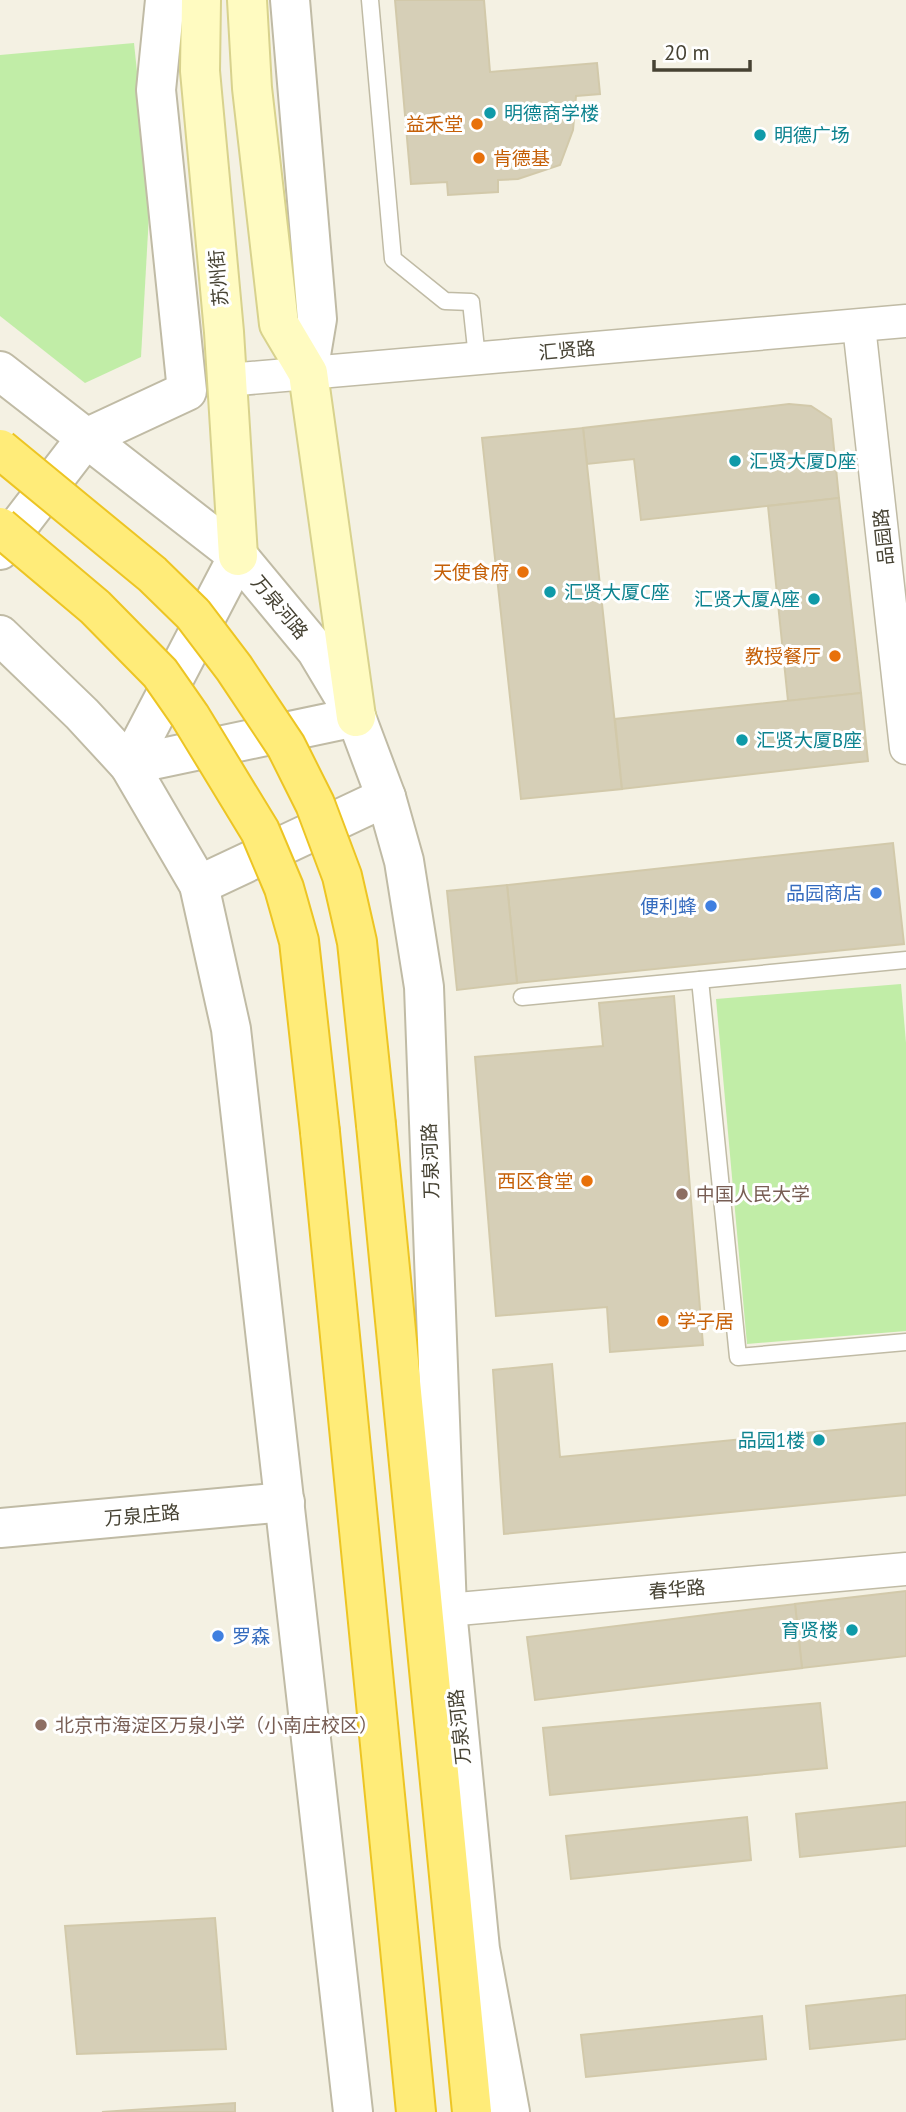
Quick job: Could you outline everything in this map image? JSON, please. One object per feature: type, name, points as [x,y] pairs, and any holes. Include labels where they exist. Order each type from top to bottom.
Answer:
[{"type":"highway","name":"万泉河路","points":[[0,449],[152,574],[193,614],[234,668],[286,746],[315,804],[345,889],[357,942],[472,2112]]},
{"type":"highway","points":[[0,527],[95,607],[160,673],[190,716],[260,831],[284,888],[299,941],[416,2112]]},
{"type":"main road","name":"苏州街","points":[[201,0],[200,71],[228,380],[238,556]]},
{"type":"main road","points":[[247,0],[252,88],[279,324],[307,373],[356,717]]},
{"type":"street","points":[[0,550],[86,438],[187,391],[156,90],[165,0]]},
{"type":"street","points":[[290,0],[317,319],[307,373]]},
{"type":"street","name":"汇贤路","points":[[228,380],[906,321]]},
{"type":"street","name":"品园路","points":[[859,326],[906,748]]},
{"type":"street","name":"万泉河路","points":[[0,371],[238,556],[316,650],[356,717],[386,797],[404,861],[424,987],[447,1610],[480,1949],[510,2112]]},
{"type":"street","points":[[129,765],[238,556]]},
{"type":"street","points":[[0,635],[82,714],[129,765],[199,885],[231,1029],[353,2112]]},
{"type":"street","points":[[129,765],[356,717]]},
{"type":"street","points":[[199,885],[386,797]]},
{"type":"street","name":"万泉庄路","points":[[0,1528],[285,1502]]},
{"type":"street","name":"春华路","points":[[447,1610],[906,1569]]},
{"type":"lane","points":[[370,0],[393,259],[445,301],[471,302],[477,358]]},
{"type":"lane","points":[[522,997],[906,960]]},
{"type":"lane","points":[[700,980],[738,1357],[906,1342]]},
{"type":"green space","points":[[134,43],[150,197],[141,357],[85,383],[0,316],[0,55]]},
{"type":"green space","points":[[901,984],[906,1043],[906,1331],[747,1344],[716,999]]},
{"type":"building","name":"明德商学楼","points":[[395,0],[484,0],[490,72],[597,63],[600,94],[576,96],[573,130],[560,165],[518,179],[498,180],[498,192],[448,195],[447,182],[411,184]]},
{"type":"building","name":"汇贤大厦D座","points":[[789,404],[811,406],[831,419],[839,498],[641,520],[634,459],[587,464],[583,428]]},
{"type":"building","name":"汇贤大厦C座","points":[[583,428],[622,789],[521,799],[482,438]]},
{"type":"building","name":"汇贤大厦A座","points":[[839,498],[861,693],[788,701],[768,506]]},
{"type":"building","name":"汇贤大厦B座","points":[[861,693],[868,761],[622,789],[615,719]]},
{"type":"building","points":[[893,843],[904,944],[517,983],[507,885]]},
{"type":"building","points":[[507,885],[517,983],[457,990],[447,891]]},
{"type":"building","name":"西区食堂","points":[[674,996],[703,1345],[610,1352],[607,1307],[496,1316],[475,1057],[603,1046],[599,1003]]},
{"type":"building","name":"品园1楼","points":[[552,1364],[560,1457],[906,1423],[906,1495],[504,1534],[493,1370]]},
{"type":"building","name":"育贤楼","points":[[906,1591],[906,1656],[802,1668],[795,1604]]},
{"type":"building","points":[[795,1604],[802,1668],[535,1700],[527,1637]]},
{"type":"building","points":[[820,1703],[827,1768],[550,1795],[543,1728]]},
{"type":"building","points":[[906,1802],[906,1846],[800,1857],[796,1814]]},
{"type":"building","points":[[747,1817],[751,1860],[571,1879],[566,1836]]},
{"type":"building","points":[[215,1918],[226,2049],[77,2054],[65,1926]]},
{"type":"building","points":[[906,1995],[906,2039],[810,2049],[806,2006]]},
{"type":"building","points":[[762,2016],[766,2059],[586,2077],[581,2035]]},
{"type":"building","points":[[235,2103],[235,2112],[102,2112]]},
{"type":"place","name":"明德商学楼","points":[[490,113]]},
{"type":"place","name":"益禾堂","points":[[477,124]]},
{"type":"place","name":"明德广场","points":[[760,135]]},
{"type":"place","name":"肯德基","points":[[479,158]]},
{"type":"place","name":"汇贤大厦D座","points":[[735,461]]},
{"type":"place","name":"天使食府","points":[[523,572]]},
{"type":"place","name":"汇贤大厦C座","points":[[550,592]]},
{"type":"place","name":"汇贤大厦A座","points":[[814,599]]},
{"type":"place","name":"教授餐厅","points":[[835,656]]},
{"type":"place","name":"汇贤大厦B座","points":[[742,740]]},
{"type":"place","name":"品园商店","points":[[876,893]]},
{"type":"place","name":"便利蜂","points":[[711,906]]},
{"type":"place","name":"西区食堂","points":[[587,1181]]},
{"type":"place","name":"中国人民大学","points":[[682,1194]]},
{"type":"place","name":"学子居","points":[[663,1321]]},
{"type":"place","name":"品园1楼","points":[[819,1440]]},
{"type":"place","name":"育贤楼","points":[[852,1630]]},
{"type":"place","name":"罗森","points":[[218,1636]]},
{"type":"place","name":"北京市海淀区万泉小学（小南庄校区）","points":[[41,1725]]}]
